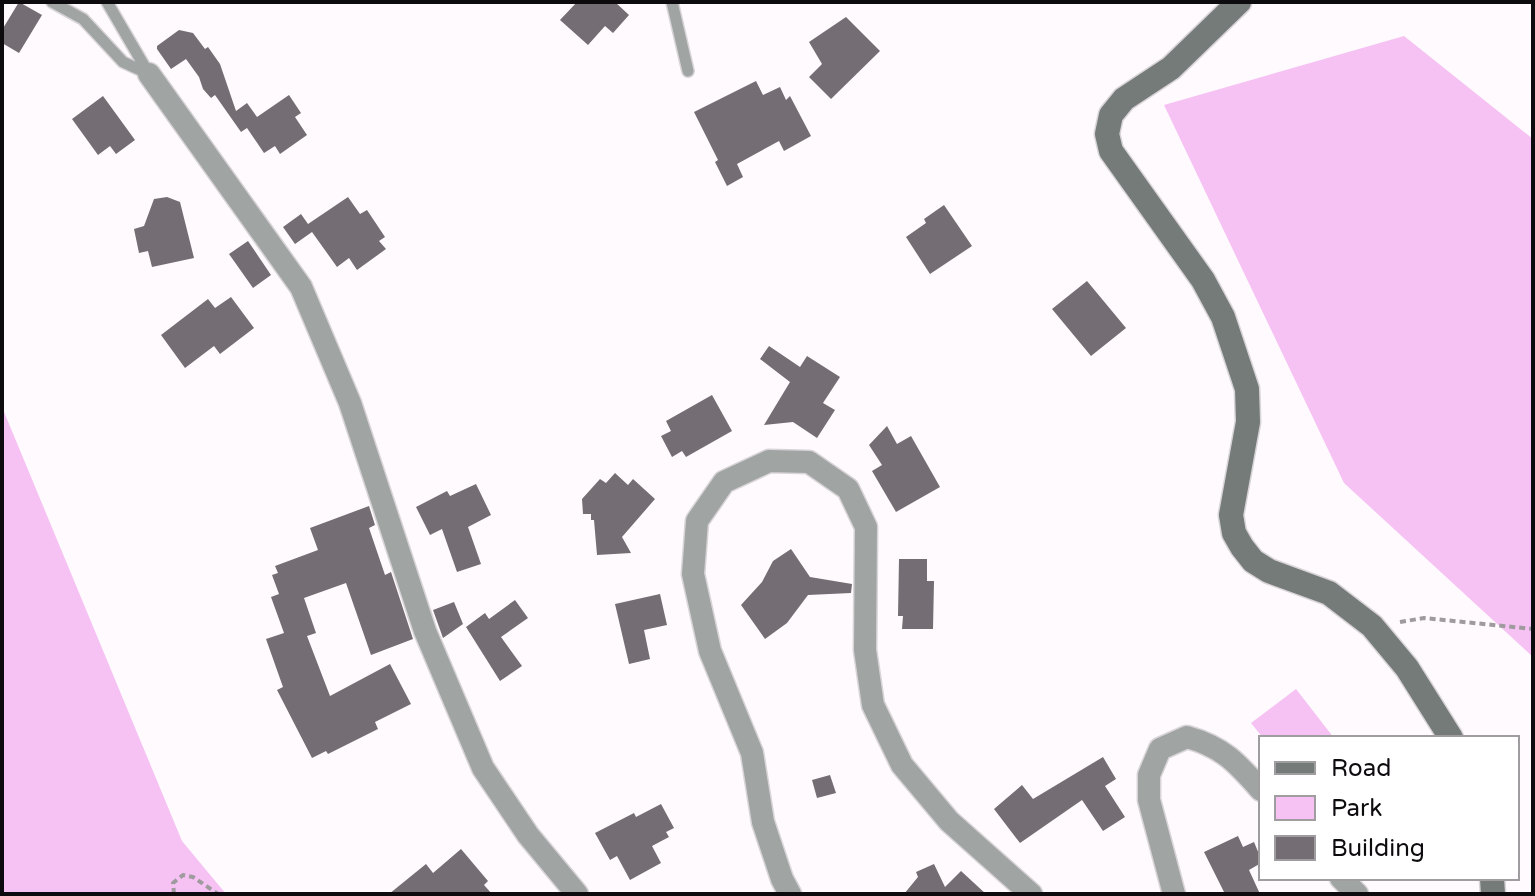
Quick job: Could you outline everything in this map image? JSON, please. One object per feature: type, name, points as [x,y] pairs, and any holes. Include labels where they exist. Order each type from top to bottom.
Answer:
[{"type":"street","points":[[1239,2],[1171,68],[1124,99],[1111,115],[1107,134],[1111,151],[1210,292],[1223,317],[1247,389],[1248,422],[1231,515],[1234,533],[1253,561],[1269,571],[1329,593],[1372,626],[1407,668],[1450,736]]},
{"type":"street","points":[[149,74],[301,287],[350,403],[425,631],[483,768],[528,835],[577,894]]},
{"type":"street","points":[[790,894],[763,822],[752,753],[710,651],[693,574],[697,521],[724,482],[769,461],[809,462],[848,489],[866,527],[865,650],[873,705],[902,765],[949,821],[1031,894]]},
{"type":"street","points":[[1174,894],[1149,800],[1149,775],[1160,749],[1187,737],[1211,744],[1234,760],[1259,788]]},
{"type":"lane","points":[[52,2],[83,19],[123,62],[149,74]]},
{"type":"lane","points":[[107,2],[149,74]]},
{"type":"lane","points":[[672,2],[688,71]]},
{"type":"path","points":[[1372,626],[1424,618],[1533,629]]},
{"type":"path","points":[[174,894],[173,883],[183,875],[193,877],[218,894]]},
{"type":"green space","points":[[1404,36],[1533,139],[1533,657],[1344,483],[1164,105]]},
{"type":"green space","points":[[2,407],[182,841],[226,894],[2,894]]},
{"type":"green space","points":[[1296,689],[1332,736],[1261,736],[1251,723]]},
{"type":"building","points":[[19,2],[42,15],[19,53],[2,43],[2,30]]},
{"type":"building","points":[[577,2],[615,2],[629,15],[613,33],[605,26],[588,45],[560,20]]},
{"type":"building","points":[[846,17],[880,51],[831,99],[809,77],[822,64],[809,42]]},
{"type":"building","points":[[179,30],[193,33],[220,64],[236,111],[247,103],[257,117],[289,95],[301,113],[295,117],[307,135],[280,154],[275,146],[264,153],[247,128],[241,132],[215,95],[211,98],[203,89],[199,77],[186,59],[171,69],[157,49]]},
{"type":"building","points":[[756,81],[763,95],[780,87],[786,100],[790,96],[811,136],[784,151],[779,141],[737,164],[743,177],[727,186],[694,112]]},
{"type":"building","points":[[103,96],[135,140],[116,154],[110,146],[98,155],[72,119]]},
{"type":"building","points":[[167,197],[180,202],[194,258],[152,267],[148,251],[139,253],[134,229],[144,226],[154,199]]},
{"type":"building","points":[[348,197],[360,214],[367,210],[385,237],[379,241],[386,249],[357,270],[349,258],[337,267],[312,232],[295,244],[283,227],[301,214],[308,224]]},
{"type":"building","points":[[944,205],[972,246],[930,274],[906,237]]},
{"type":"building","points":[[248,241],[271,275],[253,288],[229,254]]},
{"type":"building","points":[[1087,281],[1126,328],[1091,356],[1052,309]]},
{"type":"building","points":[[231,297],[254,328],[220,354],[214,346],[185,368],[161,335],[208,299],[215,308]]},
{"type":"building","points":[[769,346],[800,367],[807,356],[840,377],[823,403],[835,410],[817,438],[793,422],[764,425],[790,382],[760,359]]},
{"type":"building","points":[[712,395],[732,431],[686,457],[682,451],[672,457],[661,436],[671,431],[666,421]]},
{"type":"building","points":[[887,426],[897,444],[911,436],[940,487],[896,512],[872,471],[882,465],[869,445]]},
{"type":"building","points":[[615,473],[628,485],[633,479],[655,499],[622,537],[631,553],[597,555],[594,520],[591,520],[591,514],[583,514],[582,499],[600,479],[606,483]]},
{"type":"building","points":[[476,484],[491,515],[468,527],[481,564],[457,572],[442,529],[430,535],[416,507],[447,491],[450,496]]},
{"type":"building","points":[[369,506],[375,525],[369,528],[385,575],[391,572],[413,639],[371,655],[346,583],[304,598],[316,633],[307,636],[330,696],[390,664],[411,704],[375,722],[378,729],[328,754],[326,751],[312,758],[277,690],[283,687],[266,639],[284,633],[271,597],[279,594],[272,575],[278,573],[275,566],[318,550],[310,528]]},
{"type":"building","points":[[791,549],[810,577],[852,584],[851,593],[808,595],[787,623],[765,639],[741,605],[762,582],[773,561]]},
{"type":"building","points":[[899,559],[927,559],[927,581],[934,581],[933,629],[902,629],[903,616],[898,616]]},
{"type":"building","points":[[660,594],[667,625],[644,630],[650,659],[629,664],[615,604]]},
{"type":"building","points":[[515,600],[528,618],[501,637],[522,666],[500,681],[466,627],[485,613],[489,619]]},
{"type":"building","points":[[454,602],[463,624],[443,638],[433,610]]},
{"type":"building","points":[[1103,757],[1116,779],[1105,786],[1125,817],[1103,831],[1082,800],[1020,843],[994,809],[1022,785],[1033,799]]},
{"type":"building","points":[[830,775],[836,793],[817,798],[812,780]]},
{"type":"building","points":[[661,804],[674,828],[666,832],[669,837],[652,846],[661,863],[630,880],[617,856],[610,860],[595,833],[634,813],[636,817]]},
{"type":"building","points":[[1238,836],[1243,847],[1254,842],[1259,864],[1249,870],[1260,894],[1225,894],[1204,852]]},
{"type":"building","points":[[461,849],[488,881],[484,885],[492,894],[389,894],[426,864],[433,873]]},
{"type":"building","points":[[934,864],[945,887],[961,871],[986,894],[904,894],[918,877],[916,872]]}]
